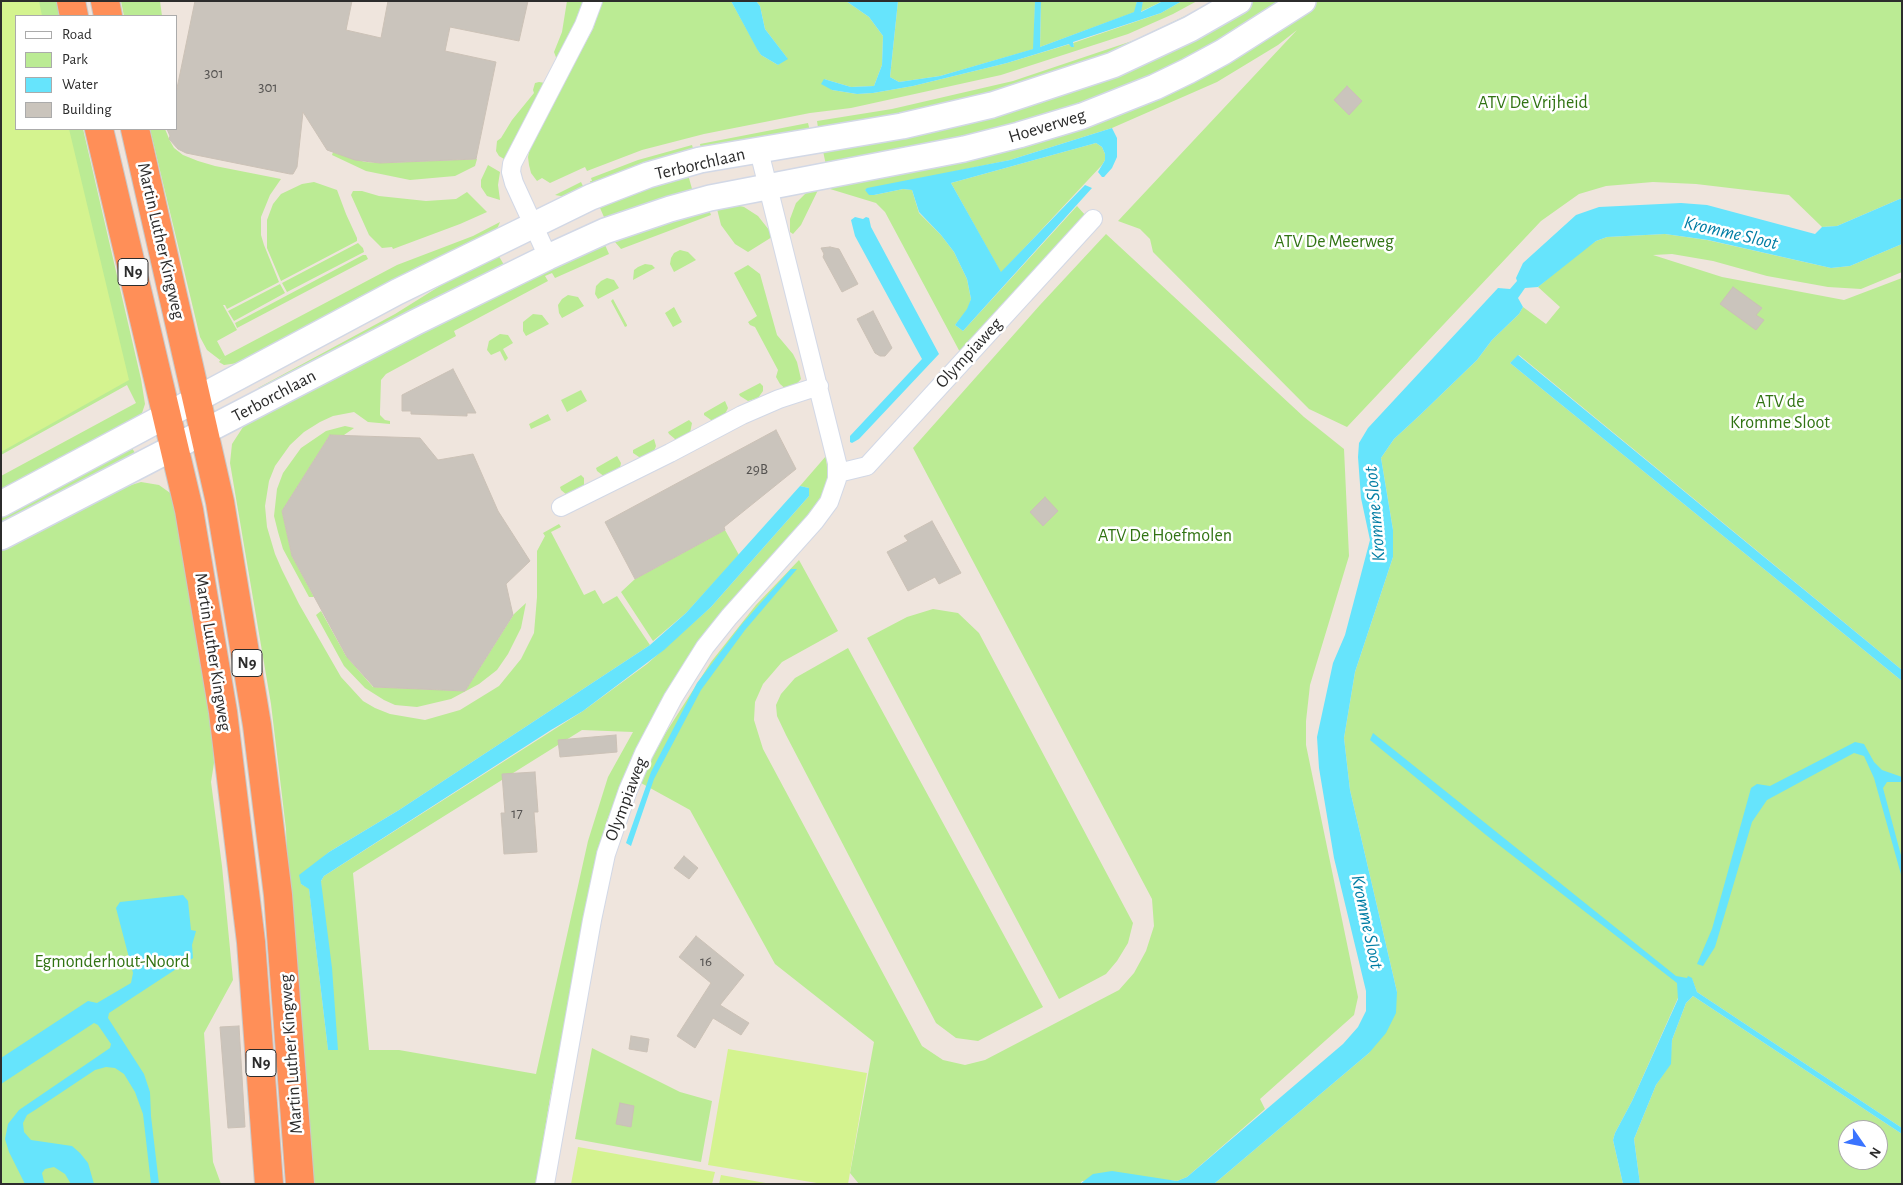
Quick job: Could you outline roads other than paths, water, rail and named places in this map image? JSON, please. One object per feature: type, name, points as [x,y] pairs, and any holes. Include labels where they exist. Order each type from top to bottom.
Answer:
[{"type":"highway","points":[[71,1],[74,15]]},
{"type":"highway","points":[[105,1],[108,15]]},
{"type":"highway","name":"Martin Luther Kingweg","points":[[99,130],[189,510],[223,712],[251,942],[260,1179]]},
{"type":"highway","name":"Martin Luther Kingweg","points":[[135,130],[205,432],[223,522],[257,725],[282,936],[300,1184]]},
{"type":"highway","name":"N9","points":[[241,1004],[251,942]]},
{"type":"main road","name":"Hoeverweg","points":[[759,150],[936,119],[1011,100],[1113,65],[1190,29],[1239,1]]},
{"type":"main road","name":"Hoeverweg","points":[[768,186],[964,149],[1082,116],[1155,87],[1188,71],[1224,52],[1303,1]]},
{"type":"main road","name":"Terborchlaan","points":[[1,504],[397,292],[591,197],[648,175],[700,160],[759,150]]},
{"type":"main road","name":"Terborchlaan","points":[[1,538],[408,326],[548,257],[605,231],[655,214],[710,198],[768,186]]},
{"type":"street","points":[[548,257],[514,183],[511,172],[512,164],[584,25],[593,1]]},
{"type":"street","name":"Terborchlaan","points":[[759,150],[768,186]]},
{"type":"street","name":"Olympiaweg","points":[[545,1184],[592,920],[606,854],[628,790],[644,753],[687,674],[729,617],[824,511],[835,486],[838,473],[837,462],[768,186]]},
{"type":"street","name":"Olympiaweg","points":[[838,473],[867,466],[1092,219]]},
{"type":"street","points":[[562,506],[742,415],[779,399],[818,386]]},
{"type":"water","points":[[731,1],[756,1],[760,6],[765,29],[788,59],[778,65],[761,55]]},
{"type":"water","points":[[846,1],[898,1],[890,77],[899,82],[940,76],[1033,49],[1035,1],[1041,1],[1040,47],[1134,12],[1137,1],[1143,1],[1141,12],[1163,1],[1182,1],[1161,13],[1073,42],[1074,47],[1071,47],[1069,44],[1007,63],[913,86],[857,94],[832,90],[821,84],[824,79],[851,87],[874,86],[882,65],[883,36],[869,17]]},
{"type":"water","points":[[1112,128],[1117,138],[1117,157],[1112,168],[1104,177],[1098,172],[1105,160],[1105,154],[1102,147],[1096,143],[951,183],[1001,272],[1085,185],[1092,188],[963,331],[955,325],[967,309],[971,299],[967,279],[954,252],[919,212],[912,190],[903,189],[869,195],[865,190],[867,188],[1010,160]]},
{"type":"water","name":"Kromme Sloot","points":[[1902,198],[1902,244],[1850,266],[1831,268],[1708,240],[1665,234],[1607,237],[1596,241],[1538,287],[1525,288],[1518,298],[1523,307],[1519,314],[1492,340],[1477,360],[1394,439],[1381,458],[1393,530],[1393,557],[1355,672],[1344,738],[1350,790],[1397,992],[1396,1013],[1386,1033],[1369,1053],[1214,1184],[1080,1184],[1093,1174],[1112,1171],[1177,1181],[1187,1177],[1343,1044],[1358,1027],[1366,1011],[1366,991],[1334,858],[1319,768],[1317,737],[1333,663],[1345,635],[1370,540],[1361,498],[1358,457],[1359,443],[1368,428],[1498,288],[1510,289],[1517,281],[1516,278],[1523,263],[1576,215],[1599,207],[1681,203],[1707,205],[1815,234],[1822,227],[1837,226]]},
{"type":"water","points":[[855,217],[869,218],[871,227],[939,354],[859,439],[852,443],[850,442],[850,436],[922,359],[855,236],[851,220]]},
{"type":"water","points":[[1518,355],[1902,670],[1902,681],[1510,363]]},
{"type":"water","points":[[800,486],[809,488],[809,496],[711,607],[664,650],[583,711],[324,876],[321,881],[332,968],[338,1050],[328,1050],[309,889],[301,884],[299,875],[329,852],[399,810],[650,645],[686,613]]},
{"type":"water","points":[[791,569],[797,569],[745,630],[701,690],[654,779],[631,846],[626,843],[651,772],[697,683],[742,624]]},
{"type":"water","points":[[1373,733],[1676,976],[1692,978],[1697,992],[1902,1128],[1902,1134],[1888,1125],[1888,1120],[1881,1120],[1693,996],[1686,1003],[1672,1040],[1671,1064],[1656,1085],[1634,1139],[1640,1184],[1623,1184],[1613,1140],[1678,999],[1677,983],[1486,835],[1370,740]]},
{"type":"water","points":[[1855,742],[1864,744],[1874,762],[1882,770],[1902,777],[1902,782],[1887,782],[1883,788],[1902,859],[1902,878],[1874,778],[1864,756],[1854,753],[1767,800],[1752,822],[1715,947],[1703,966],[1697,964],[1712,929],[1751,788],[1757,784],[1770,786]]},
{"type":"water","points":[[183,895],[188,901],[191,930],[196,931],[192,945],[193,958],[109,1013],[108,1018],[144,1074],[150,1092],[159,1184],[151,1184],[143,1114],[135,1092],[124,1074],[115,1068],[106,1067],[95,1070],[27,1115],[23,1123],[24,1132],[31,1140],[72,1146],[88,1163],[94,1184],[71,1184],[65,1174],[54,1167],[45,1169],[42,1173],[46,1184],[25,1184],[9,1152],[5,1139],[8,1124],[19,1110],[110,1048],[111,1044],[98,1025],[94,1023],[1,1084],[1,1058],[88,1001],[97,1003],[131,983],[133,973],[116,908],[120,902]]},
{"type":"park label","name":"ATV De Vrijheid","points":[[1533,103]]},
{"type":"park label","name":"ATV De Meerweg","points":[[1334,242]]},
{"type":"park label","name":"ATV de Kromme Sloot","points":[[1780,412]]},
{"type":"park label","name":"ATV De Hoefmolen","points":[[1165,536]]},
{"type":"park label","name":"Egmonderhout-Noord","points":[[112,962]]}]
